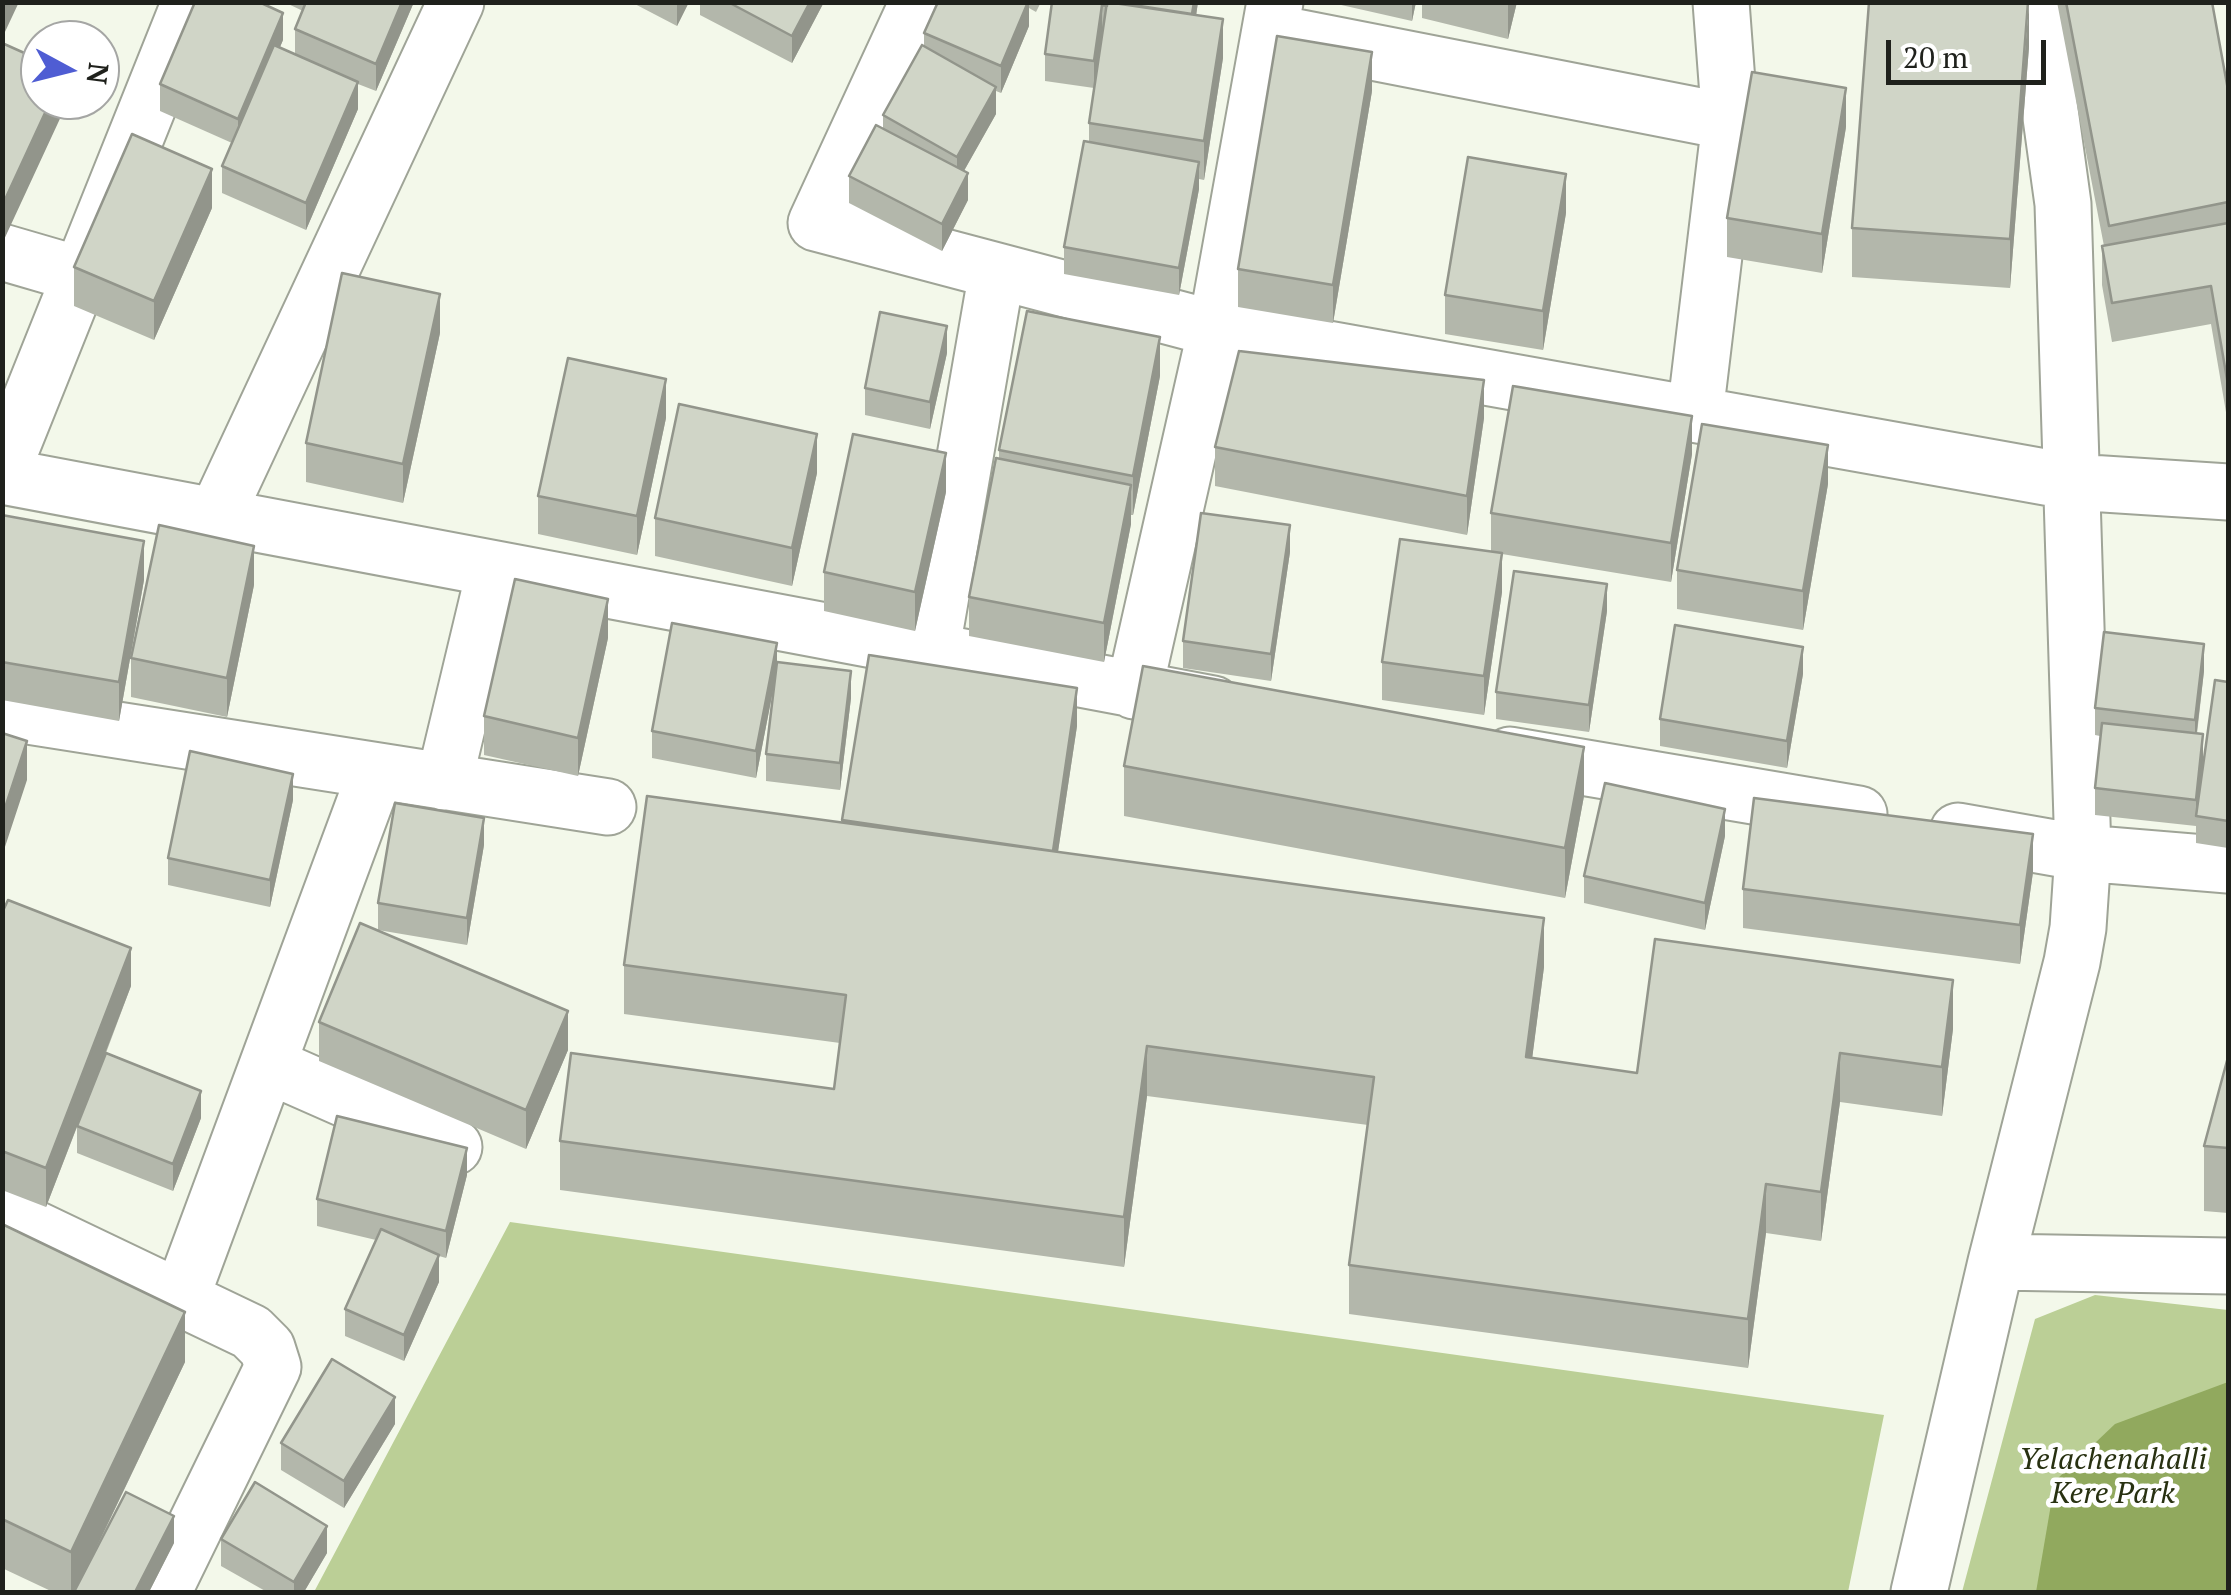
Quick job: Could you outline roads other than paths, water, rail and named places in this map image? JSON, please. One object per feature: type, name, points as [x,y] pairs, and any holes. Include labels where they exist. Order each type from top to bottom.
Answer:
[{"type":"street","points":[[190,2],[2,473],[931,653],[1269,714]]},
{"type":"street","points":[[216,516],[456,2]]},
{"type":"street","points":[[918,2],[816,224],[1216,329],[2072,482],[2228,492]]},
{"type":"street","points":[[1695,414],[1730,122],[1721,2]]},
{"type":"street","points":[[1920,1592],[2078,928],[2083,852],[2063,204],[2035,2]]},
{"type":"street","points":[[1134,691],[1216,329],[1272,17],[1730,122]]},
{"type":"street","points":[[2,252],[81,275]]},
{"type":"street","points":[[931,653],[998,272]]},
{"type":"street","points":[[444,782],[495,569]]},
{"type":"street","points":[[2,712],[608,807]]},
{"type":"street","points":[[1463,747],[2083,852],[2228,866]]},
{"type":"street","points":[[180,1298],[376,772]]},
{"type":"street","points":[[268,1065],[454,1147]]},
{"type":"street","points":[[2,1213],[251,1332],[266,1348],[273,1367],[163,1592]]},
{"type":"street","points":[[1996,1262],[2228,1266]]},
{"type":"park label","name":"Yelachenahalli Kere Park","points":[[2113,1477]]}]
